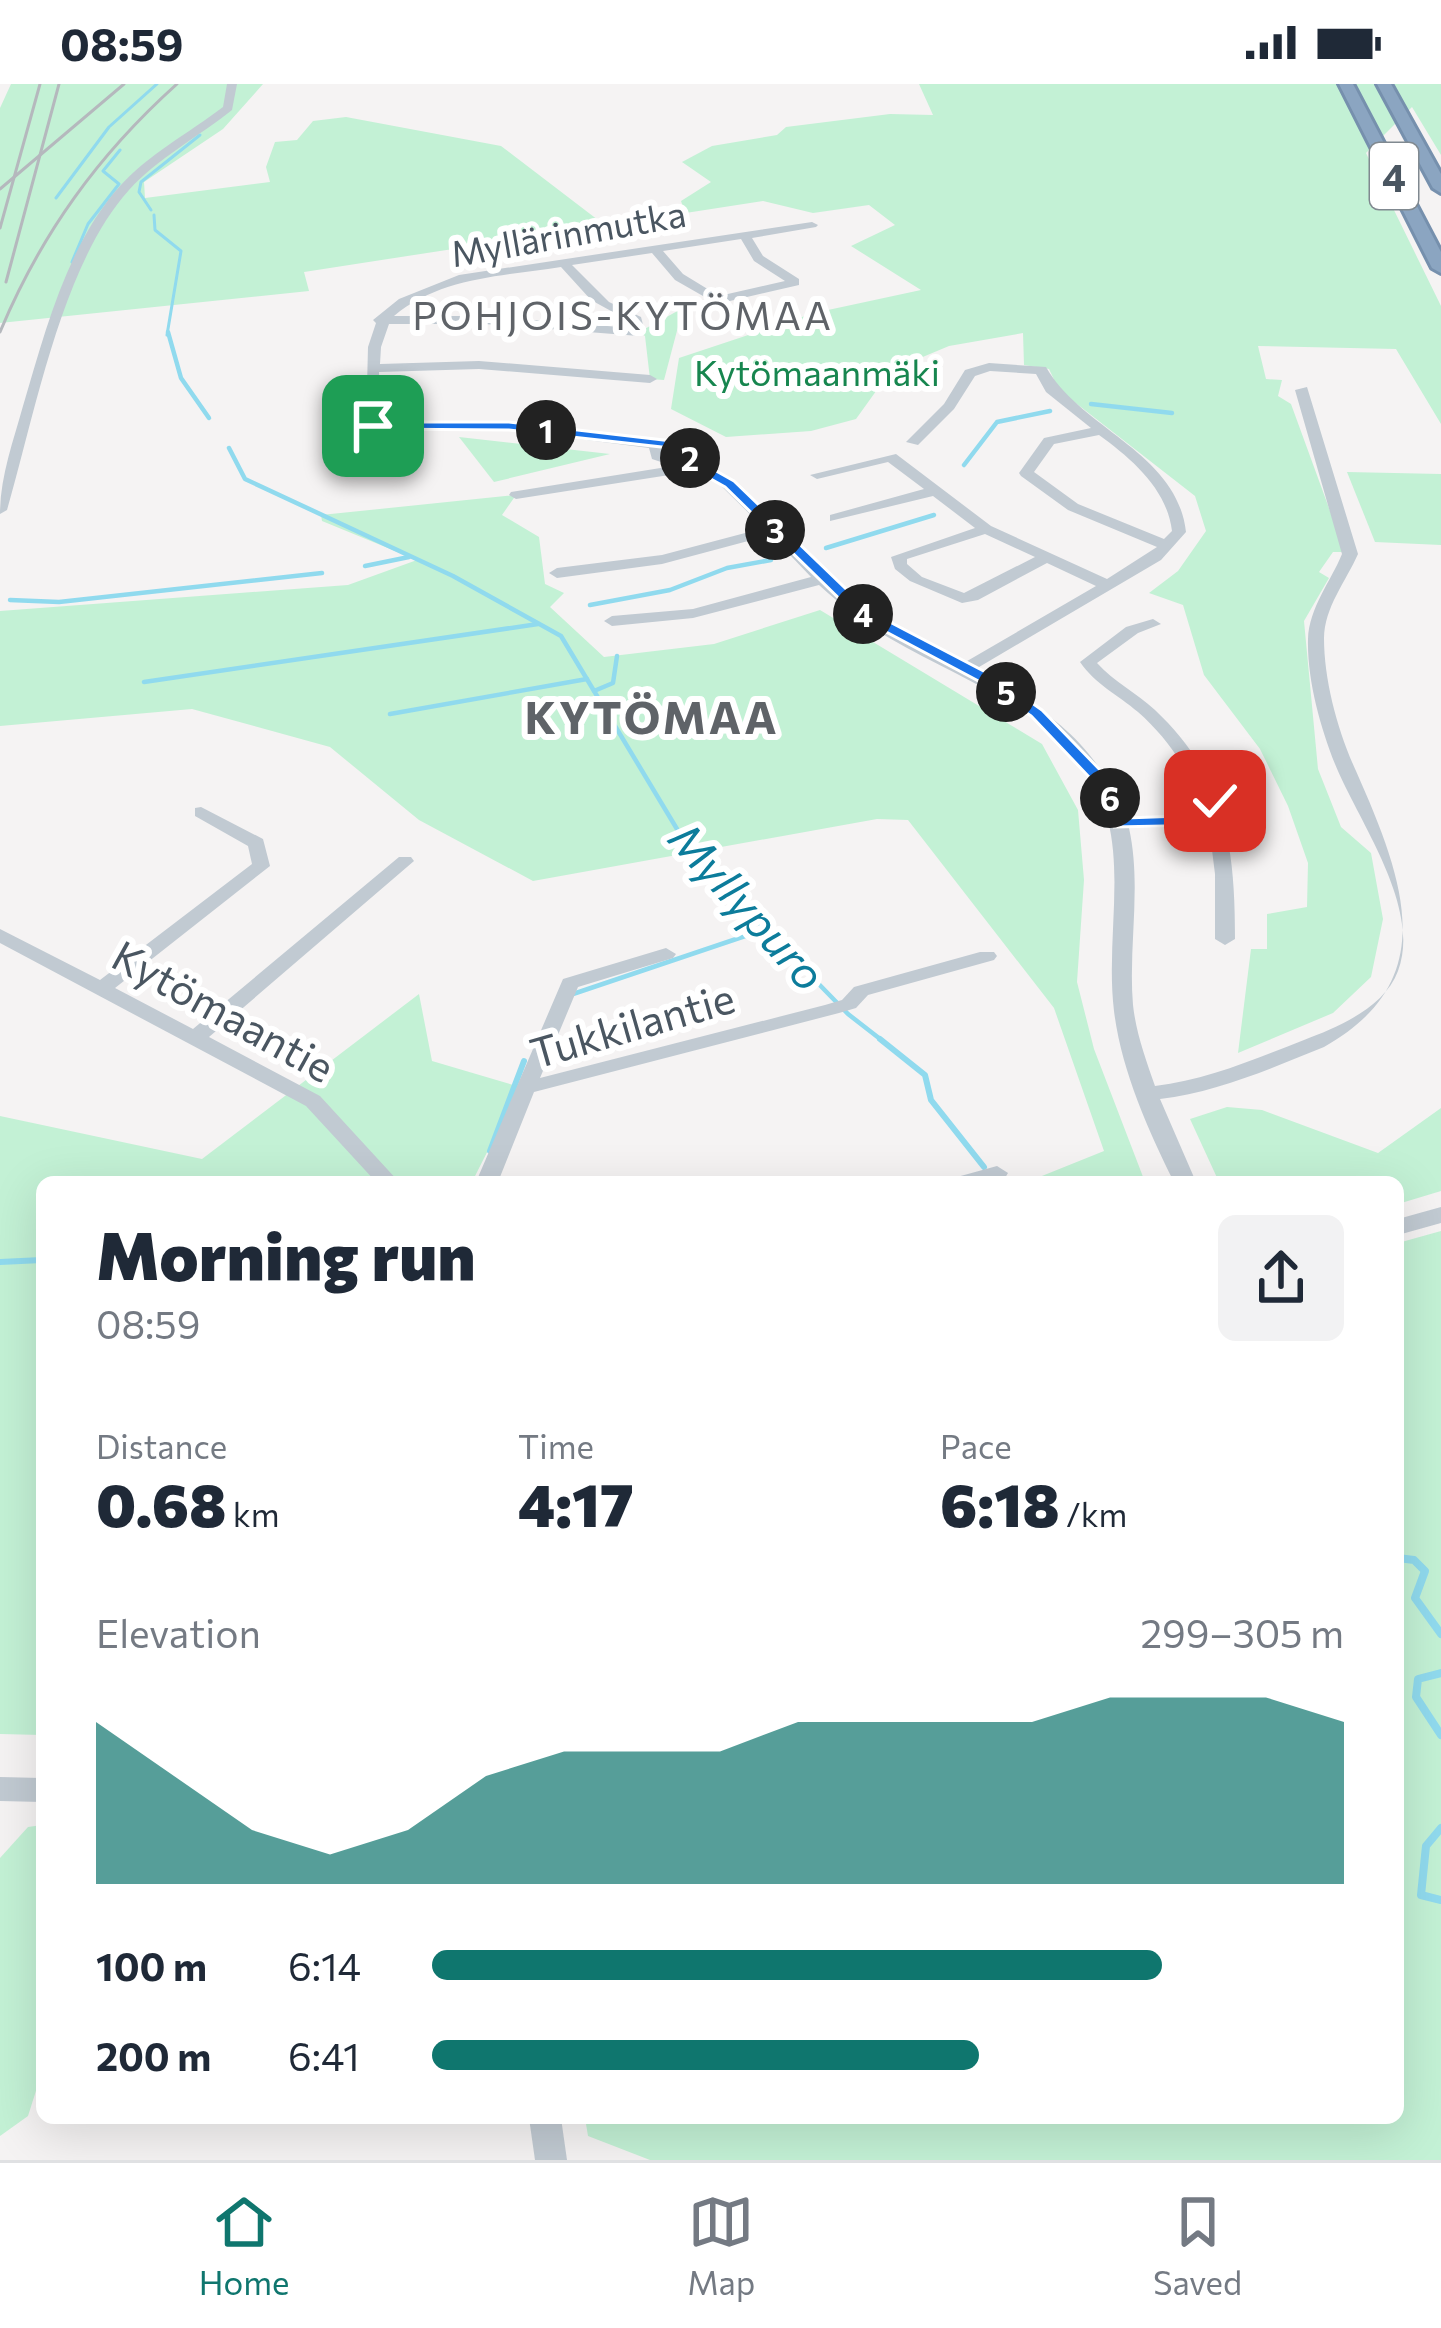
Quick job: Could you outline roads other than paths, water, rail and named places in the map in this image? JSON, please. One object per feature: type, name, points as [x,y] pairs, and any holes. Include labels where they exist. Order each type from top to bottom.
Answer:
[{"type":"highway","name":"4","points":[[1346,84],[1441,268]]},
{"type":"highway","name":"4","points":[[1384,84],[1441,188]]},
{"type":"street","points":[[0,510],[59,320],[104,213],[135,177],[228,108],[232,84]]},
{"type":"street","name":"Myllärinmutka","points":[[380,320],[430,288],[562,262],[812,225]]},
{"type":"street","points":[[653,248],[679,277],[717,300],[795,282],[758,258],[744,234]]},
{"type":"street","points":[[562,262],[586,292],[616,314],[637,320],[639,332],[484,320],[380,320],[373,338],[373,426],[509,426],[660,445],[656,454],[660,459],[694,463],[729,484],[823,579],[874,622],[967,668],[1036,713],[1098,777],[1120,823],[1129,874],[1123,1006],[1183,1176]]},
{"type":"street","points":[[374,368],[479,365],[650,379]]},
{"type":"street","points":[[913,442],[949,406],[970,373],[989,368],[1040,370],[1051,389],[1169,490],[1180,524],[1169,546],[967,668]]},
{"type":"street","points":[[1151,1093],[1200,1086],[1339,1034],[1369,1017],[1398,988],[1412,956],[1413,922],[1343,760],[1317,645],[1320,616],[1350,554],[1301,390]]},
{"type":"street","points":[[1100,431],[1049,441],[1026,473],[1073,507],[1169,546]]},
{"type":"street","points":[[817,476],[892,457],[986,529],[1107,585]]},
{"type":"street","points":[[516,495],[694,463]]},
{"type":"street","points":[[835,518],[934,491]]},
{"type":"street","points":[[986,529],[896,560],[919,579],[962,598],[973,597],[1043,559]]},
{"type":"street","points":[[557,573],[662,559],[775,530]]},
{"type":"street","points":[[612,621],[694,618],[748,595],[823,579]]},
{"type":"street","points":[[1154,623],[1132,629],[1088,662],[1183,748],[1215,801],[1226,868],[1225,939]]},
{"type":"street","points":[[103,988],[261,866],[257,843],[202,812]]},
{"type":"street","points":[[1120,823],[1215,820]]},
{"type":"street","points":[[198,1036],[404,861]]},
{"type":"street","name":"Kytömaantie","points":[[0,934],[313,1101],[382,1176]]},
{"type":"street","points":[[525,1088],[570,983],[666,954]]},
{"type":"street","name":"Tukkilantie","points":[[489,1176],[525,1088],[840,1006],[861,991],[987,956]]},
{"type":"street","points":[[984,1176],[997,1172]]},
{"type":"street","points":[[1404,1225],[1441,1215]]},
{"type":"street","points":[[0,1789],[36,1790]]},
{"type":"street","points":[[546,2124],[551,2160]]},
{"type":"waterway","points":[[56,198],[109,127],[157,84]]},
{"type":"waterway","points":[[151,210],[139,192],[141,182],[200,135]]},
{"type":"waterway","points":[[72,262],[88,224],[119,184],[103,171],[120,150]]},
{"type":"waterway","name":"Myllypuro","points":[[154,215],[155,230],[181,251],[167,335]]},
{"type":"waterway","name":"Myllypuro","points":[[168,332],[181,378],[209,418]]},
{"type":"waterway","points":[[1091,404],[1172,413]]},
{"type":"waterway","points":[[964,465],[997,422],[1050,411]]},
{"type":"waterway","name":"Myllypuro","points":[[229,448],[245,479],[453,576],[561,636],[587,679]]},
{"type":"waterway","points":[[826,548],[934,515]]},
{"type":"waterway","points":[[365,566],[409,557]]},
{"type":"waterway","points":[[590,605],[670,590],[727,568],[771,560]]},
{"type":"waterway","points":[[10,600],[59,602],[322,573]]},
{"type":"waterway","points":[[144,682],[538,624]]},
{"type":"waterway","points":[[594,691],[613,683],[617,656]]},
{"type":"waterway","points":[[390,714],[587,679]]},
{"type":"waterway","name":"Myllypuro","points":[[587,679],[594,691]]},
{"type":"waterway","name":"Myllypuro","points":[[594,691],[692,854],[848,1014],[884,1042]]},
{"type":"waterway","points":[[573,994],[763,930]]},
{"type":"waterway","name":"Myllypuro","points":[[880,1039],[925,1075],[931,1100],[984,1167]]},
{"type":"waterway","points":[[490,1151],[524,1061]]},
{"type":"waterway","points":[[0,1262],[36,1260]]},
{"type":"waterway","name":"Myllypuro","points":[[1404,1559],[1414,1560],[1425,1571],[1415,1598],[1441,1634]]},
{"type":"waterway","name":"Myllypuro","points":[[1441,1673],[1418,1679],[1416,1697],[1441,1735]]},
{"type":"waterway","name":"Myllypuro","points":[[1441,1828],[1426,1846],[1421,1895],[1441,1900]]},
{"type":"railway","points":[[14,177],[40,84]]},
{"type":"railway","points":[[40,155],[59,84]]},
{"type":"railway","points":[[40,155],[124,84]]},
{"type":"railway","points":[[0,332],[34,262],[74,198],[122,139],[177,84]]},
{"type":"railway","points":[[6,282],[40,155]]},
{"type":"railway","points":[[14,177],[40,155]]},
{"type":"railway","points":[[0,189],[14,177]]},
{"type":"railway","points":[[0,228],[14,177]]},
{"type":"district","name":"POHJOIS-KYTÖMAA","points":[[623,314]]},
{"type":"district","name":"KYTÖMAA","points":[[652,715]]},
{"type":"park label","name":"Kytömaanmäki","points":[[817,371]]}]
